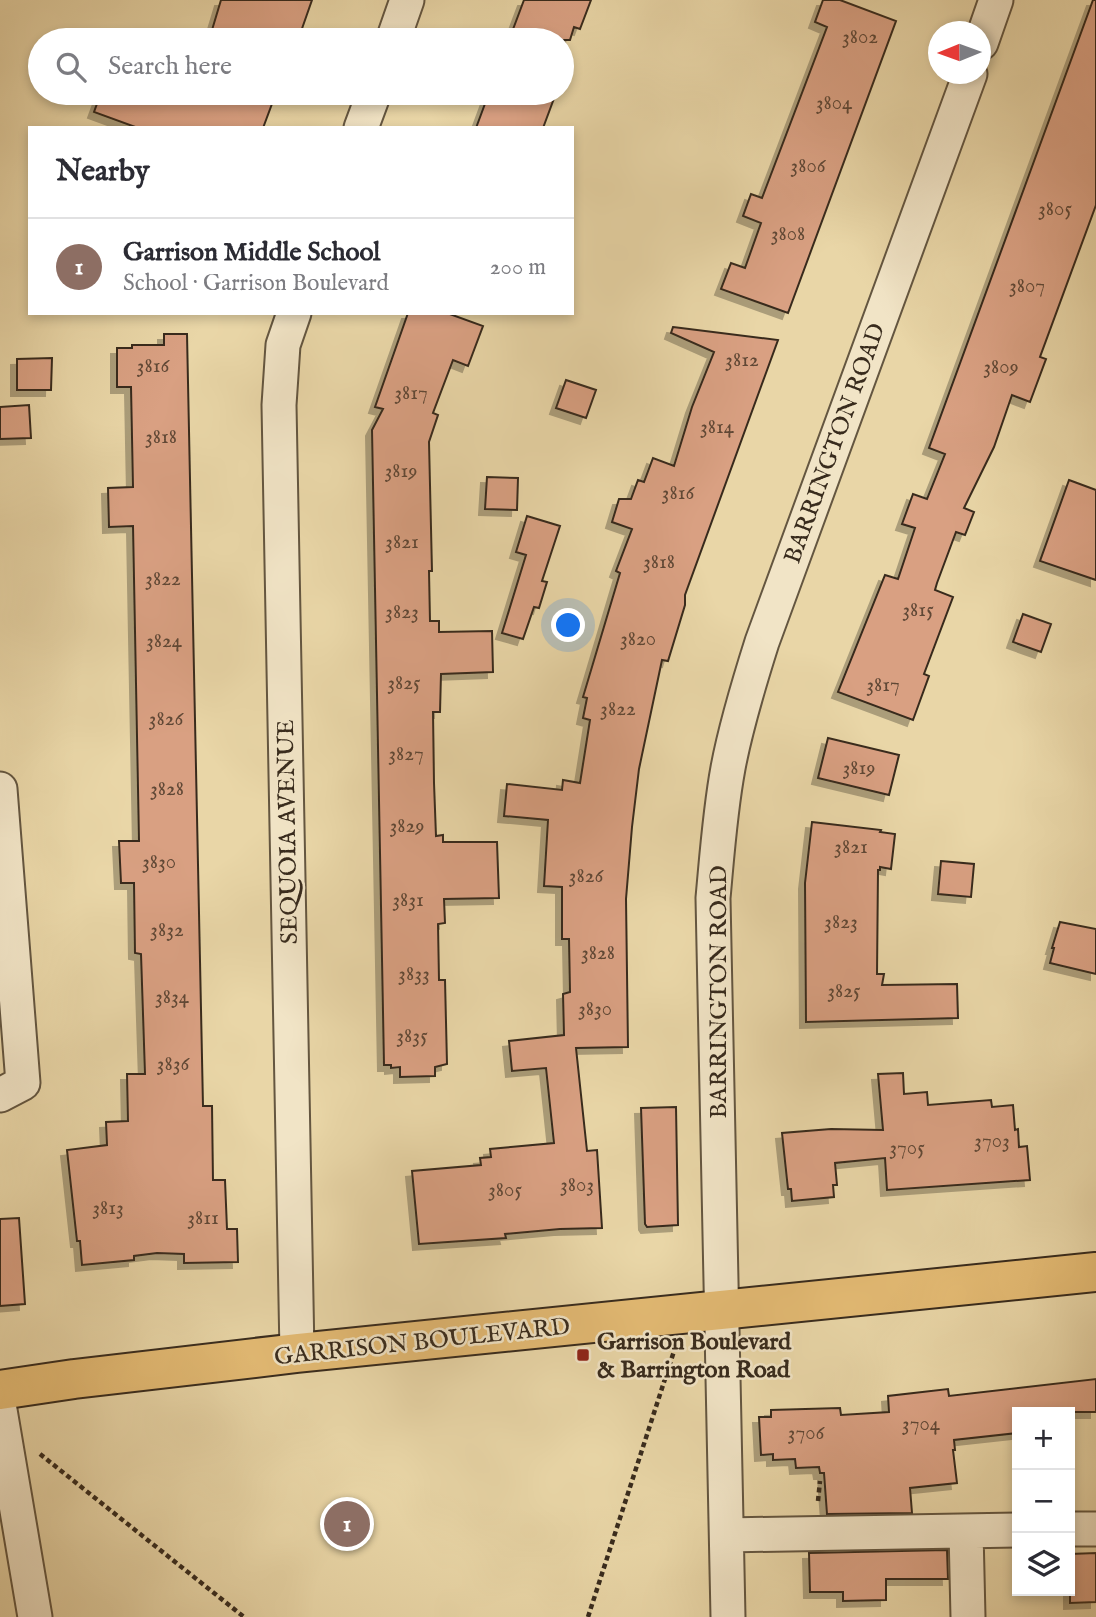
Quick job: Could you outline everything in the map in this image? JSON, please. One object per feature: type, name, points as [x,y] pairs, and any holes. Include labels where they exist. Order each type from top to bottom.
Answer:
[{"type":"main road","name":"GARRISON BOULEVARD","points":[[0,1391],[74,1379],[297,1353],[1096,1272]]},
{"type":"street","points":[[397,28],[407,0]]},
{"type":"street","points":[[989,21],[996,0]]},
{"type":"street","name":"BARRINGTON ROAD","points":[[728,1617],[713,898],[719,826],[728,768],[740,712],[762,642],[966,84]]},
{"type":"street","points":[[362,126],[370,105]]},
{"type":"street","name":"SEQUOIA AVENUE","points":[[293,315],[283,345],[279,405],[297,1353]]},
{"type":"street","points":[[0,789],[23,1083],[0,1095]]},
{"type":"street","points":[[0,1410],[35,1617]]},
{"type":"street","points":[[1075,1529],[1096,1529]]},
{"type":"street","points":[[727,1535],[1012,1530]]},
{"type":"street","points":[[966,1531],[968,1617]]},
{"type":"path","points":[[587,1617],[675,1348]]},
{"type":"path","points":[[33,1448],[244,1617]]},
{"type":"building","points":[[221,0],[312,0],[302,28],[213,28]]},
{"type":"building","points":[[524,0],[591,0],[580,29],[514,28]]},
{"type":"building","points":[[823,0],[840,0],[896,21],[788,313],[721,289],[731,263],[745,268],[761,223],[743,216],[751,194],[762,198],[827,27],[815,22]]},
{"type":"building","points":[[1093,0],[1096,0],[1096,205],[1040,357],[1046,359],[1030,402],[1012,395],[994,447],[964,508],[974,512],[965,535],[956,532],[937,583],[935,590],[953,597],[924,674],[929,676],[913,720],[838,692],[885,575],[898,579],[915,528],[902,524],[913,494],[927,499],[945,454],[929,448]]},
{"type":"building","points":[[97,105],[272,105],[264,126],[132,126],[94,112]]},
{"type":"building","points":[[485,105],[552,105],[544,126],[477,126]]},
{"type":"building","points":[[407,315],[453,315],[483,326],[468,366],[453,360],[433,413],[438,415],[429,442],[432,571],[429,571],[430,621],[439,621],[439,632],[492,631],[493,672],[441,674],[440,712],[433,712],[434,783],[436,836],[443,835],[443,842],[497,842],[499,898],[444,899],[445,923],[438,924],[439,980],[445,980],[447,1064],[435,1067],[435,1076],[400,1077],[400,1067],[391,1068],[391,1065],[384,1065],[372,430],[383,409],[375,407]]},
{"type":"building","points":[[673,327],[778,340],[685,595],[685,605],[668,661],[662,660],[639,769],[632,827],[626,899],[628,1047],[576,1048],[587,1151],[597,1150],[602,1228],[560,1229],[505,1234],[506,1238],[419,1244],[412,1171],[481,1165],[480,1158],[491,1157],[490,1149],[554,1143],[546,1068],[512,1071],[509,1041],[564,1035],[563,994],[570,992],[569,939],[562,939],[562,887],[544,886],[548,820],[504,816],[507,784],[562,790],[563,780],[580,783],[590,720],[583,718],[587,698],[583,697],[620,573],[616,571],[632,529],[612,522],[619,499],[631,499],[638,480],[644,482],[653,458],[674,466],[692,407],[714,352],[671,333]]},
{"type":"building","points":[[164,334],[187,334],[203,1106],[212,1106],[213,1180],[225,1180],[227,1229],[237,1229],[238,1262],[184,1263],[184,1254],[157,1253],[134,1256],[134,1260],[82,1265],[67,1150],[107,1145],[106,1122],[128,1121],[127,1074],[145,1074],[141,954],[135,953],[134,883],[121,883],[119,841],[139,841],[133,526],[109,527],[108,488],[133,487],[131,387],[117,387],[117,348],[164,345]]},
{"type":"building","points":[[52,358],[51,390],[17,390],[17,359]]},
{"type":"building","points":[[566,380],[596,390],[586,418],[556,408]]},
{"type":"building","points":[[29,405],[31,438],[0,439],[0,407]]},
{"type":"building","points":[[487,477],[518,478],[517,510],[485,509]]},
{"type":"building","points":[[1069,480],[1096,490],[1096,580],[1040,561]]},
{"type":"building","points":[[527,516],[560,526],[542,581],[547,582],[539,608],[534,607],[523,639],[502,633],[526,555],[516,552]]},
{"type":"building","points":[[1023,614],[1051,624],[1041,652],[1013,642]]},
{"type":"building","points":[[828,738],[899,755],[889,795],[818,778]]},
{"type":"building","points":[[812,822],[895,834],[891,869],[880,867],[878,870],[877,974],[884,974],[882,985],[957,984],[958,1018],[806,1022],[805,883]]},
{"type":"building","points":[[941,861],[974,864],[971,897],[938,894]]},
{"type":"building","points":[[1060,922],[1096,929],[1096,974],[1050,963]]},
{"type":"building","points":[[903,1073],[904,1094],[927,1092],[928,1105],[991,1100],[992,1107],[1013,1105],[1019,1147],[1027,1146],[1030,1180],[887,1190],[885,1158],[835,1163],[837,1185],[833,1185],[834,1197],[792,1201],[791,1189],[788,1189],[782,1133],[831,1129],[883,1130],[878,1074]]},
{"type":"building","points":[[676,1107],[678,1225],[647,1227],[641,1108]]},
{"type":"building","points":[[19,1218],[25,1304],[0,1306],[0,1219]]},
{"type":"building","points":[[1096,1379],[1096,1412],[1075,1412],[1075,1407],[1012,1407],[1012,1434],[954,1440],[957,1483],[910,1488],[912,1513],[827,1514],[824,1473],[820,1473],[819,1467],[796,1468],[795,1459],[773,1460],[773,1454],[761,1455],[759,1417],[771,1417],[771,1410],[840,1408],[841,1415],[889,1412],[888,1396],[948,1389],[949,1396]]},
{"type":"building","points":[[947,1550],[948,1579],[886,1579],[886,1600],[843,1601],[843,1592],[810,1592],[809,1553]]},
{"type":"building","points":[[1096,1553],[1096,1602],[1070,1603],[1070,1596],[1075,1596],[1075,1554]]},
{"type":"place","name":"Garrison Boulevard & Barrington Road","points":[[583,1355]]},
{"type":"place","name":"Garrison Middle School","points":[[347,1524]]}]
